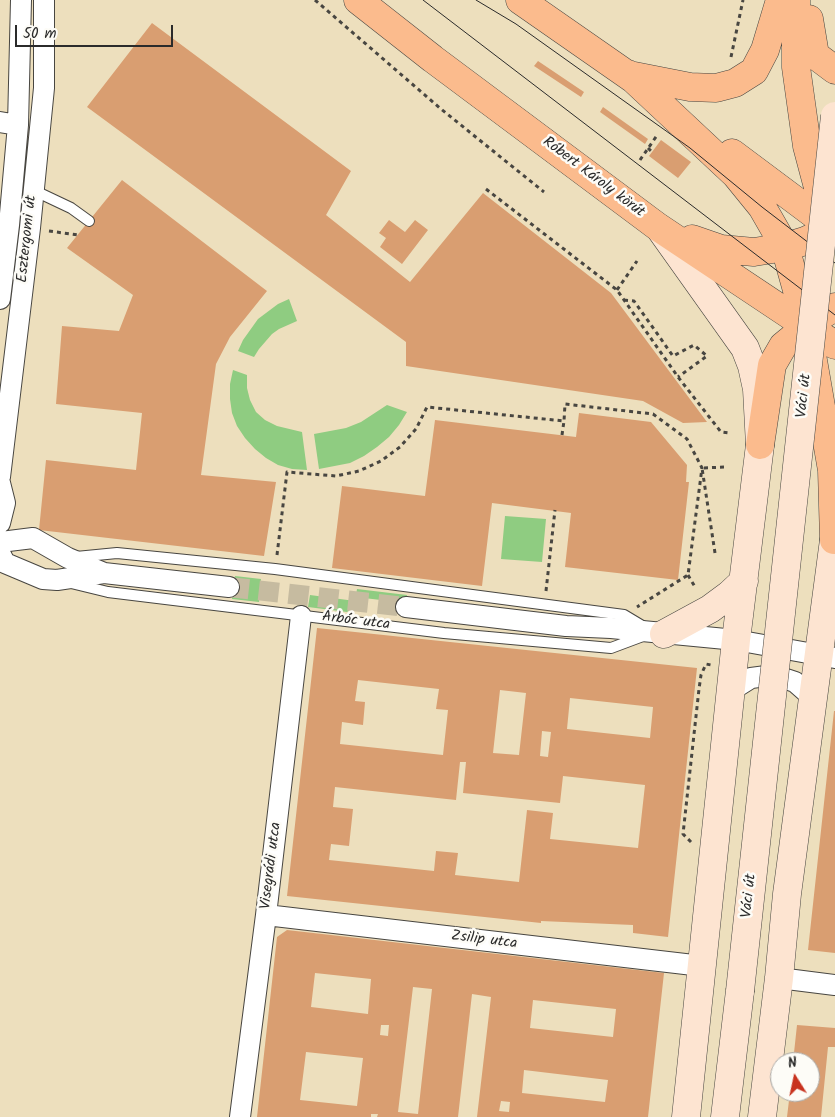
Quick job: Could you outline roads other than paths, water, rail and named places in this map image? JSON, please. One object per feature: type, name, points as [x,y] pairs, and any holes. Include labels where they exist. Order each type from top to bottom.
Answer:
[{"type":"main road","name":"Róbert Károly körút","points":[[358,0],[433,59],[658,227],[835,345]]},
{"type":"main road","points":[[520,0],[628,74],[833,231]]},
{"type":"main road","points":[[628,74],[690,87],[716,88],[735,83],[754,71],[765,50],[780,0]]},
{"type":"main road","points":[[796,0],[796,67],[807,146],[833,231]]},
{"type":"main road","points":[[806,0],[814,56],[835,70]]},
{"type":"main road","points":[[628,74],[736,175],[762,207],[786,247],[807,326],[832,470],[834,537],[826,657],[812,697],[787,894],[762,1117]]},
{"type":"main road","name":"Váci út","points":[[725,1117],[835,116]]},
{"type":"main road","points":[[658,227],[721,249],[754,252],[786,247],[833,231]]},
{"type":"main road","points":[[658,227],[745,348],[752,366],[757,390],[760,445]]},
{"type":"main road","points":[[686,1117],[736,640],[760,445],[772,365],[783,346],[807,326],[835,307]]},
{"type":"main road","points":[[659,633],[710,609],[744,581]]},
{"type":"street","name":"Esztergomi út","points":[[0,299],[12,187],[9,124],[22,0]]},
{"type":"street","name":"Esztergomi út","points":[[0,477],[30,228],[44,88],[44,0]]},
{"type":"street","points":[[0,483],[5,503],[0,523]]},
{"type":"street","name":"Árbóc utca","points":[[0,542],[33,538],[68,558],[104,573]]},
{"type":"street","name":"Árbóc utca","points":[[0,553],[5,563],[43,579],[57,580],[104,573],[229,587]]},
{"type":"street","name":"Árbóc utca","points":[[406,607],[566,626],[611,628],[736,640],[826,657]]},
{"type":"street","name":"Visegrádi utca","points":[[240,1117],[301,616]]},
{"type":"street","points":[[732,690],[751,678],[774,675],[795,682],[812,697]]},
{"type":"street","name":"Zsilip utca","points":[[266,915],[702,966]]},
{"type":"street","points":[[779,978],[835,985]]},
{"type":"lane","points":[[12,187],[34,191],[71,208],[89,221]]},
{"type":"lane","name":"Árbóc utca","points":[[68,558],[117,553],[275,569],[624,615],[659,633]]},
{"type":"lane","name":"Árbóc utca","points":[[57,580],[108,592],[301,616],[611,648],[659,633]]},
{"type":"tunnel","points":[[229,587],[406,607]]},
{"type":"tram line","points":[[423,0],[835,315]]},
{"type":"tram line","points":[[476,0],[516,24],[690,148],[835,263]]}]
